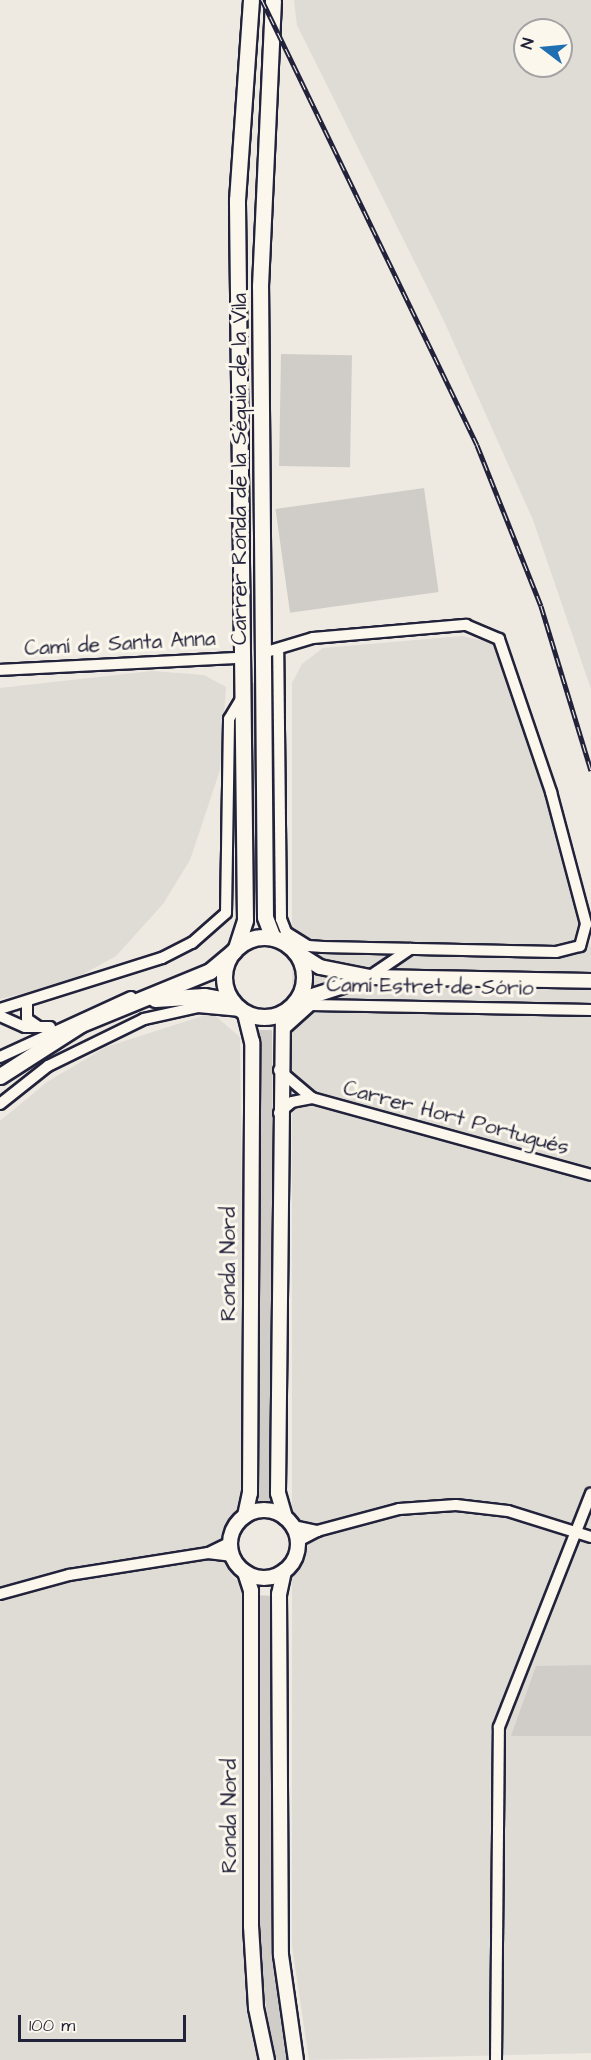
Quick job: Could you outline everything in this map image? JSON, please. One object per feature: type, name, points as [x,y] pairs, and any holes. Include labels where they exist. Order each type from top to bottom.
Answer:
[{"type":"main road","name":"Carrer Ronda de la Séquia de la Vila","points":[[235,950],[244,920],[237,200],[251,0]]},
{"type":"main road","name":"Carrer Ronda de la Séquia de la Vila","points":[[273,0],[261,236],[270,653],[265,917],[277,931]]},
{"type":"main road","points":[[0,1076],[81,1024],[210,971],[247,941],[277,931],[296,952],[320,967],[372,977],[591,981]]},
{"type":"main road","points":[[235,950],[224,980],[240,1008]]},
{"type":"main road","points":[[296,952],[305,977],[297,1001]]},
{"type":"main road","points":[[296,2060],[281,1954],[279,1594],[284,1572],[298,1541],[278,1493],[280,1032],[283,1013],[297,1001],[372,977]]},
{"type":"main road","points":[[143,1000],[193,996],[240,1008],[283,1013]]},
{"type":"main road","name":"Ronda Nord","points":[[240,1008],[252,1042],[250,1493],[244,1516]]},
{"type":"main road","points":[[284,1572],[264,1578],[245,1572],[233,1556],[231,1542],[244,1516],[265,1510],[289,1522]]},
{"type":"main road","name":"Ronda Nord","points":[[245,1572],[251,1591],[251,1926],[256,2008],[267,2060]]},
{"type":"street","name":"Camí Estret de Sório","points":[[270,653],[313,638],[466,625],[495,635],[551,792],[586,924],[583,942],[556,952],[308,946],[277,931]]},
{"type":"street","name":"Carrer Ronda de la Séquia de la Vila","points":[[270,653],[281,866],[277,931]]},
{"type":"street","name":"Camí de Santa Anna","points":[[0,670],[241,658]]},
{"type":"street","name":"Carrer Ronda de la Séquia de la Vila","points":[[27,1003],[106,978],[192,943],[226,913],[229,719],[242,697]]},
{"type":"street","points":[[265,885],[281,866]]},
{"type":"street","points":[[372,977],[411,949]]},
{"type":"street","points":[[0,1057],[56,1026],[163,989]]},
{"type":"street","points":[[0,1010],[27,1003],[27,1019],[42,1028]]},
{"type":"street","name":"Camí Estret de Sório","points":[[280,1032],[311,1005],[591,1010]]},
{"type":"street","points":[[0,1104],[48,1066],[144,1019],[198,1007],[240,1008]]},
{"type":"street","points":[[0,1016],[42,1028],[56,1026]]},
{"type":"street","name":"Carrer Hort Portugués","points":[[279,1070],[312,1098],[591,1175]]},
{"type":"street","name":"Carrer Hort Portugués","points":[[279,1113],[292,1102],[312,1098]]},
{"type":"street","points":[[496,2060],[499,1727],[591,1494]]},
{"type":"street","points":[[298,1541],[317,1531],[399,1509],[456,1505],[508,1511],[591,1537]]},
{"type":"street","points":[[289,1522],[317,1531]]},
{"type":"street","points":[[208,1553],[231,1542]]},
{"type":"street","points":[[0,1594],[69,1575],[208,1553],[233,1556]]},
{"type":"shaded area","points":[[294,0],[591,0],[591,689],[533,520],[444,321],[297,25]]},
{"type":"shaded area","points":[[281,354],[352,355],[350,467],[279,466]]},
{"type":"shaded area","points":[[424,488],[439,592],[290,613],[275,509]]},
{"type":"shaded area","points":[[462,636],[493,643],[546,800],[582,934],[591,946],[591,2053],[309,2060],[292,1946],[292,683],[302,664],[323,648]]},
{"type":"shaded area","points":[[152,671],[204,675],[226,687],[220,770],[190,860],[163,904],[116,956],[67,983],[0,999],[0,688]]},
{"type":"shaded area","points":[[248,683],[258,683],[262,893],[252,893]]},
{"type":"shaded area","points":[[212,1013],[240,1037],[245,1508],[224,1532],[223,1550],[232,1576],[244,1587],[244,1962],[258,2060],[0,2060],[0,1121],[47,1082],[106,1047]]},
{"type":"shaded area","points":[[256,1030],[272,1030],[275,1503],[256,1502]]},
{"type":"shaded area","points":[[255,1595],[273,1596],[275,1959],[291,2060],[274,2060],[257,1946]]},
{"type":"shaded area","points":[[591,1665],[591,1736],[511,1736],[536,1666]]},
{"type":"railway","points":[[262,0],[477,445],[541,606],[591,771]]}]
